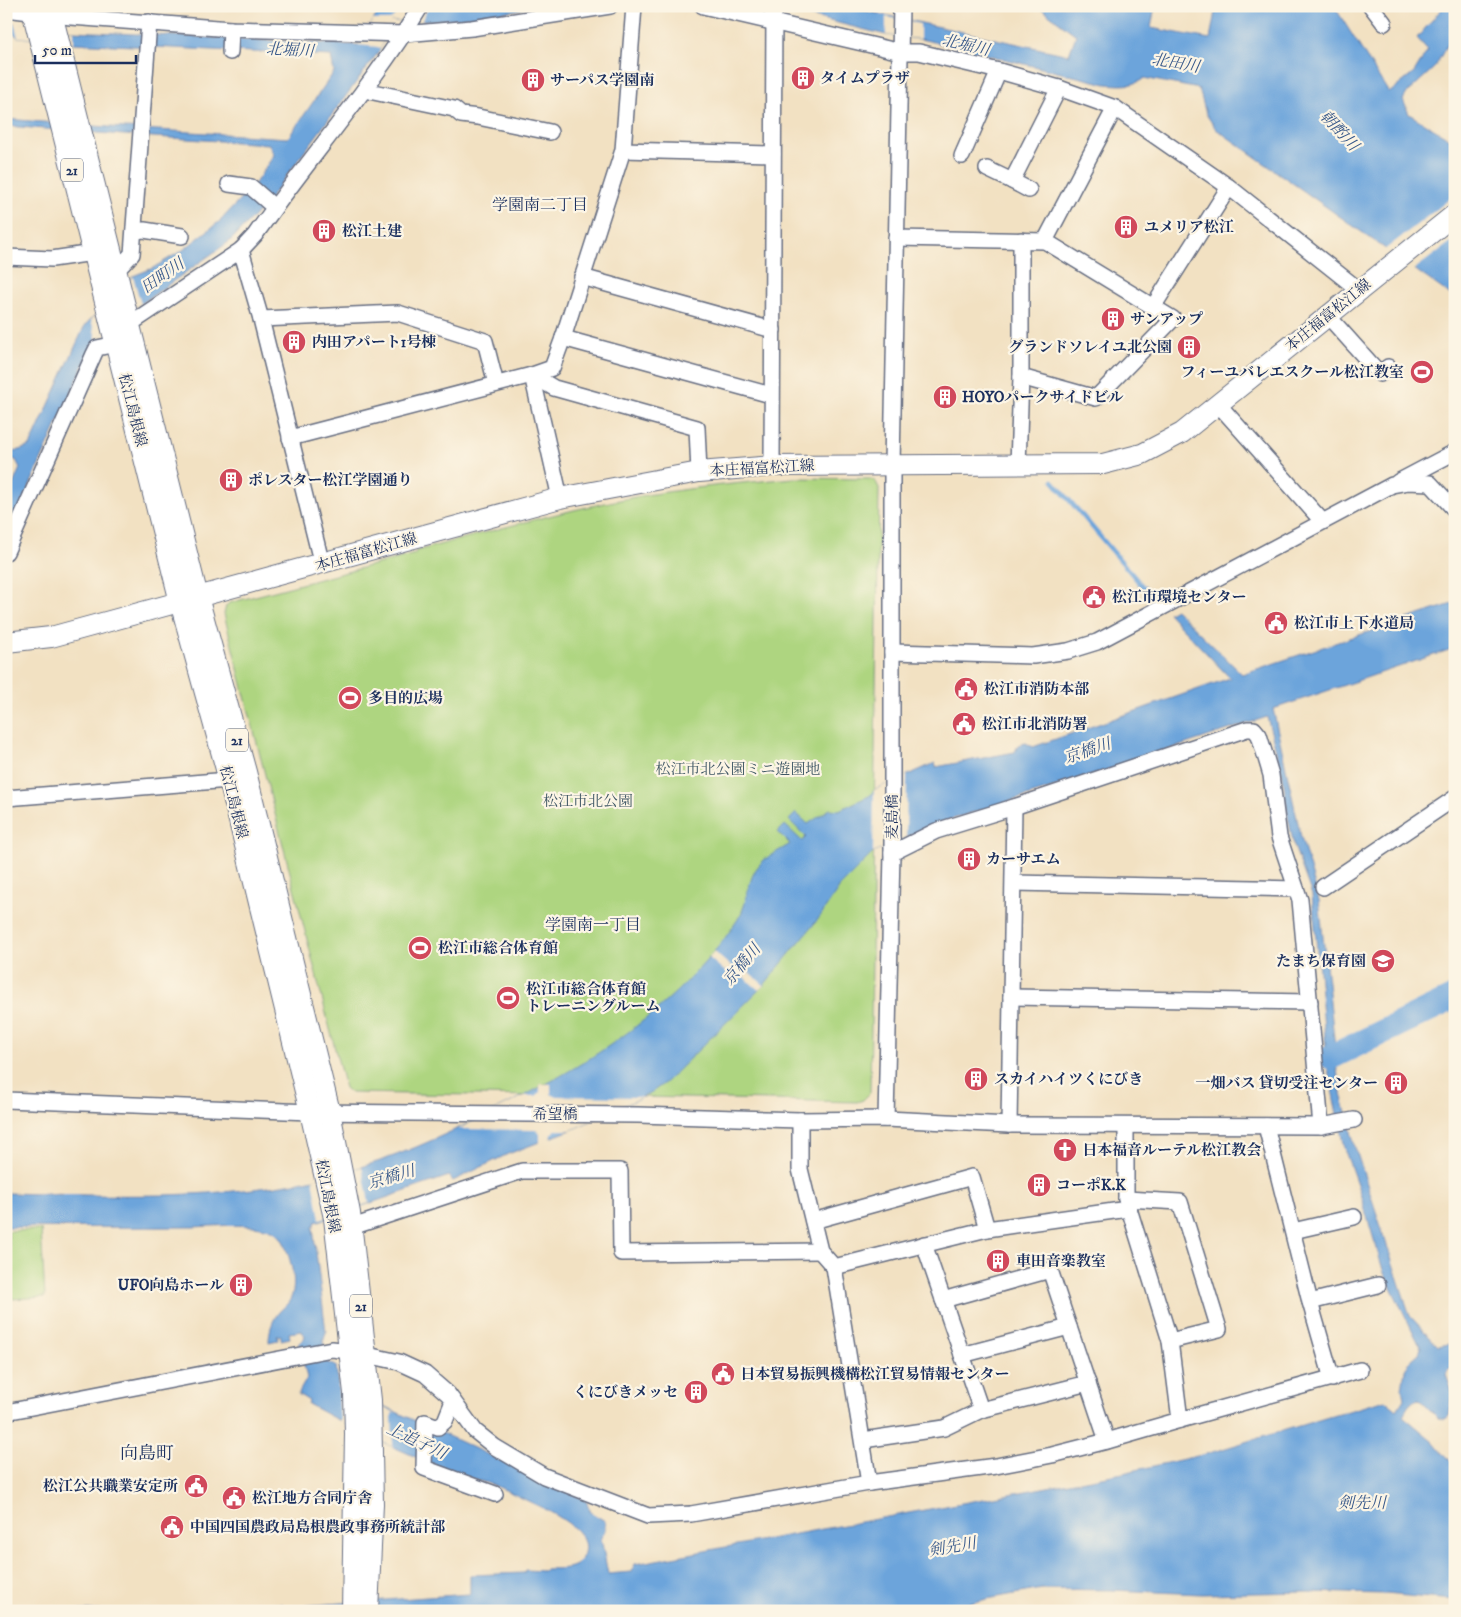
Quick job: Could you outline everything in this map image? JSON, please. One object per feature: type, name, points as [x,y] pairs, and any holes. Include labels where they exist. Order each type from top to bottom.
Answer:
[{"type":"main road","name":"松江島根線","points":[[42,18],[60,44],[122,328],[189,599],[229,780],[320,1112]]},
{"type":"main road","name":"松江島根線","points":[[42,18],[93,253],[114,286]]},
{"type":"main road","name":"本庄福富松江線","points":[[6,642],[50,637],[560,498],[699,472],[772,466],[1103,464],[1142,454],[1182,432],[1455,214]]},
{"type":"main road","name":"松江島根線","points":[[189,599],[246,772],[345,1219],[349,1352],[362,1396],[364,1438],[361,1567],[352,1611]]},
{"type":"main road","name":"松江島根線","points":[[361,1567],[368,1611]]},
{"type":"street","points":[[6,552],[97,348],[122,328],[241,250],[255,235],[271,205],[364,90],[403,30],[422,6]]},
{"type":"street","points":[[6,9],[42,18],[231,33],[363,33],[472,28],[610,6]]},
{"type":"street","points":[[290,438],[532,375],[552,368],[623,150],[634,6]]},
{"type":"street","points":[[703,6],[773,13],[999,71],[1059,88],[1115,108],[1229,188],[1360,290]]},
{"type":"street","points":[[1370,6],[1384,24]]},
{"type":"street","name":"麦島橋","points":[[886,1119],[892,853],[892,464],[901,11]]},
{"type":"street","points":[[772,466],[773,13]]},
{"type":"street","points":[[114,286],[132,254],[149,27]]},
{"type":"street","points":[[230,52],[231,33]]},
{"type":"street","points":[[962,156],[999,71]]},
{"type":"street","points":[[1012,181],[1059,88]]},
{"type":"street","points":[[364,90],[454,109],[461,115],[550,132]]},
{"type":"street","points":[[1045,241],[1115,108]]},
{"type":"street","points":[[623,150],[773,154]]},
{"type":"street","points":[[988,169],[1029,190]]},
{"type":"street","points":[[229,184],[251,187],[271,205]]},
{"type":"street","points":[[1153,306],[1229,188]]},
{"type":"street","points":[[135,231],[144,230],[182,236]]},
{"type":"street","points":[[896,238],[1045,241],[1173,319],[1096,398],[1021,377]]},
{"type":"street","points":[[1018,465],[1021,377],[1021,240]]},
{"type":"street","points":[[241,250],[261,319],[322,564]]},
{"type":"street","points":[[6,257],[52,259],[93,253]]},
{"type":"street","points":[[582,277],[773,330]]},
{"type":"street","points":[[261,319],[398,313],[486,341],[496,384]]},
{"type":"street","points":[[1328,316],[1380,374],[1388,367]]},
{"type":"street","points":[[563,338],[771,395]]},
{"type":"street","points":[[532,375],[554,388],[697,428],[699,472]]},
{"type":"street","points":[[532,375],[560,498]]},
{"type":"street","points":[[1218,404],[1322,521]]},
{"type":"street","points":[[892,652],[1033,656],[1068,652],[1097,642],[1455,452]]},
{"type":"street","points":[[1392,484],[1408,482],[1430,483],[1455,510]]},
{"type":"street","points":[[892,853],[936,831],[1014,807],[1247,729],[1254,729],[1260,735],[1271,776],[1279,837],[1300,900],[1310,1002],[1326,1125]]},
{"type":"street","points":[[6,798],[229,780]]},
{"type":"street","points":[[1323,887],[1455,798]]},
{"type":"street","points":[[1009,1124],[1014,807]]},
{"type":"street","points":[[1014,884],[1296,889]]},
{"type":"street","points":[[1011,998],[1310,1002]]},
{"type":"street","name":"希望橋","points":[[6,1100],[320,1112],[638,1115],[800,1120],[886,1119],[1126,1126],[1326,1125],[1354,1120]]},
{"type":"street","points":[[800,1120],[800,1169],[820,1251],[834,1267],[869,1483]]},
{"type":"street","points":[[1126,1126],[1127,1204],[1170,1341],[1180,1420]]},
{"type":"street","points":[[1266,1126],[1310,1302],[1332,1379]]},
{"type":"street","points":[[345,1219],[522,1171],[620,1171],[621,1253],[820,1251]]},
{"type":"street","points":[[812,1221],[972,1177],[987,1229]]},
{"type":"street","points":[[834,1267],[987,1229],[1127,1204],[1180,1202],[1219,1329],[1170,1341]]},
{"type":"street","points":[[1293,1231],[1354,1217]]},
{"type":"street","points":[[924,1244],[981,1410]]},
{"type":"street","points":[[943,1300],[1050,1270],[1107,1442]]},
{"type":"street","points":[[1310,1302],[1378,1285]]},
{"type":"street","points":[[962,1355],[1069,1327]]},
{"type":"street","points":[[6,1412],[270,1362],[349,1352],[399,1362],[425,1374],[448,1394],[475,1431],[503,1452],[544,1476],[648,1516],[691,1514],[869,1483],[996,1466],[1052,1455],[1107,1442],[1360,1370]]},
{"type":"street","points":[[863,1440],[944,1428],[981,1410],[1088,1384]]},
{"type":"street","points":[[453,1401],[445,1421],[438,1427],[425,1422],[424,1468],[495,1494]]},
{"type":"green space","name":"松江市北公園","points":[[794,478],[871,479],[876,482],[879,488],[870,1093],[863,1100],[857,1102],[642,1097],[540,1084],[540,1092],[536,1096],[351,1093],[345,1088],[224,614],[226,606],[229,603],[415,554],[416,551],[580,509],[674,491]]},
{"type":"green space","points":[[41,1230],[45,1297],[12,1299],[8,1231]]},
{"type":"water","points":[[382,6],[538,6],[465,18],[390,21],[380,50],[265,205],[230,241],[141,304],[119,316],[92,346],[6,539],[6,501],[20,468],[16,460],[6,458],[6,451],[17,451],[30,446],[85,325],[133,276],[153,268],[183,250],[220,221],[254,185],[274,155],[269,144],[6,126],[6,119],[288,138],[334,72],[331,56],[74,43],[18,37],[10,31],[6,31],[6,22],[74,31],[358,45]]},
{"type":"water","points":[[770,6],[843,6],[1069,55],[1076,35],[1038,6],[1155,6],[1151,28],[1210,39],[1216,6],[1334,6],[1389,93],[1414,73],[1428,50],[1417,38],[1444,6],[1455,6],[1455,30],[1435,67],[1407,93],[1403,100],[1409,114],[1455,142],[1455,298],[1216,129],[1206,114],[1199,89],[1144,78],[1131,84],[1106,84],[943,44],[886,35]]},
{"type":"water","points":[[1455,603],[1455,648],[1273,709],[1301,837],[1319,900],[1335,1047],[1338,1058],[1336,1065],[1355,1147],[1410,1316],[1438,1346],[1455,1343],[1455,1367],[1448,1370],[1446,1375],[1453,1394],[1449,1416],[1445,1419],[1438,1418],[1419,1399],[1411,1403],[1403,1416],[1433,1441],[1447,1458],[1455,1464],[1455,1600],[1384,1594],[1308,1592],[1201,1594],[1042,1589],[987,1599],[938,1611],[75,1611],[186,1609],[188,1606],[222,1605],[224,1608],[248,1608],[249,1605],[282,1604],[286,1607],[470,1594],[470,1575],[524,1573],[525,1570],[544,1571],[545,1569],[568,1568],[581,1559],[584,1553],[584,1544],[580,1535],[572,1527],[551,1513],[501,1488],[435,1464],[370,1436],[308,1404],[309,1401],[298,1394],[307,1378],[299,1344],[305,1337],[302,1331],[289,1333],[290,1338],[281,1340],[281,1335],[277,1336],[278,1340],[269,1342],[273,1322],[277,1314],[289,1301],[294,1281],[285,1245],[275,1232],[262,1227],[242,1225],[193,1227],[6,1227],[6,1193],[140,1195],[230,1191],[318,1178],[361,1167],[415,1147],[452,1131],[550,1082],[616,1041],[657,1009],[701,966],[731,929],[742,913],[755,870],[763,861],[790,844],[778,832],[785,825],[802,841],[806,837],[789,820],[796,813],[808,824],[830,809],[839,810],[871,795],[874,790],[935,763],[936,767],[1015,752],[1018,745],[1026,743],[1033,747],[1230,678],[1168,613],[1175,609],[1242,674]],"holes":[[[1267,717],[1283,776],[1294,846],[1312,895],[1328,1070],[1344,1148],[1384,1273],[1421,1348],[1405,1370],[1402,1388],[1404,1399],[1397,1410],[1385,1400],[1206,1454],[1123,1473],[635,1564],[631,1572],[608,1574],[601,1538],[605,1530],[605,1521],[590,1512],[586,1500],[338,1385],[336,1366],[324,1361],[324,1339],[326,1332],[313,1228],[316,1222],[449,1176],[453,1181],[508,1154],[571,1130],[649,1094],[666,1082],[764,985],[819,918],[841,885],[873,853],[932,825],[1056,787]]]},
{"type":"pier","points":[[405,6],[429,6],[421,22],[391,21],[380,50],[378,47],[358,45],[373,20],[390,20],[396,14],[401,14]]},
{"type":"pier","points":[[886,17],[920,24],[920,39],[886,35]]},
{"type":"pier","points":[[14,22],[74,31],[74,43],[18,37]]},
{"type":"pier","points":[[1455,195],[1455,239],[1412,271],[1383,251]]},
{"type":"pier","points":[[133,276],[141,304],[119,316],[97,341],[91,320]]},
{"type":"pier","points":[[907,775],[906,837],[873,853],[874,790]]},
{"type":"pier","points":[[714,952],[734,969],[739,964],[764,985],[759,990],[740,974],[735,980],[709,958]]},
{"type":"pier","points":[[551,1084],[551,1094],[555,1096],[642,1097],[571,1130],[555,1130],[551,1134],[550,1142],[542,1144],[540,1144],[540,1134],[536,1130],[458,1129],[524,1096],[536,1096],[540,1092],[540,1085]]},
{"type":"pier","points":[[362,1167],[369,1203],[320,1219],[313,1179]]},
{"type":"pier","points":[[338,1385],[396,1413],[392,1413],[393,1447],[340,1422]]},
{"type":"waterway","points":[[1053,481],[1154,600]]},
{"type":"waterway","points":[[1331,1057],[1455,997]]},
{"type":"place","name":"タイムプラザ","points":[[803,78]]},
{"type":"place","name":"サーパス学園南","points":[[533,80]]},
{"type":"place","name":"ユメリア松江","points":[[1126,227]]},
{"type":"place","name":"松江土建","points":[[324,231]]},
{"type":"place","name":"サンアップ","points":[[1113,319]]},
{"type":"place","name":"内田アパート1号棟","points":[[294,342]]},
{"type":"place","name":"グランドソレイユ北公園","points":[[1189,347]]},
{"type":"place","name":"フィーユバレエスクール松江教室","points":[[1422,372]]},
{"type":"place","name":"HOYOパークサイドビル","points":[[945,397]]},
{"type":"place","name":"ポレスター松江学園通り","points":[[231,480]]},
{"type":"place","name":"松江市環境センター","points":[[1094,597]]},
{"type":"place","name":"松江市上下水道局","points":[[1276,623]]},
{"type":"place","name":"松江市消防本部","points":[[966,689]]},
{"type":"place","name":"多目的広場","points":[[350,698]]},
{"type":"place","name":"松江市北消防署","points":[[964,724]]},
{"type":"place","name":"カーサエム","points":[[969,859]]},
{"type":"place","name":"松江市総合体育館","points":[[420,948]]},
{"type":"place","name":"たまち保育園","points":[[1383,961]]},
{"type":"place","name":"松江市総合体育館 トレーニングルーム","points":[[508,998]]},
{"type":"place","name":"スカイハイツくにびき","points":[[976,1079]]},
{"type":"place","name":"一畑バス 貸切受注センター","points":[[1396,1083]]},
{"type":"place","name":"日本福音ルーテル松江教会","points":[[1065,1150]]},
{"type":"place","name":"コーポK.K","points":[[1039,1185]]},
{"type":"place","name":"車田音楽教室","points":[[998,1261]]},
{"type":"place","name":"UFO向島ホール","points":[[241,1285]]},
{"type":"place","name":"日本貿易振興機構松江貿易情報センター","points":[[723,1374]]},
{"type":"place","name":"くにびきメッセ","points":[[696,1392]]},
{"type":"place","name":"松江公共職業安定所","points":[[196,1486]]},
{"type":"place","name":"松江地方合同庁舎","points":[[234,1498]]},
{"type":"place","name":"中国四国農政局島根農政事務所統計部","points":[[172,1527]]},
{"type":"district","name":"学園南二丁目","points":[[540,204]]},
{"type":"district","name":"学園南一丁目","points":[[593,924]]},
{"type":"district","name":"向島町","points":[[147,1453]]},
{"type":"water label","name":"北堀川","points":[[966,44]]},
{"type":"water label","name":"北堀川","points":[[290,49]]},
{"type":"water label","name":"北田川","points":[[1176,62]]},
{"type":"water label","name":"朝酌川","points":[[1340,130]]},
{"type":"water label","name":"田町川","points":[[162,275]]},
{"type":"water label","name":"京橋川","points":[[1087,750]]},
{"type":"water label","name":"京橋川","points":[[741,964]]},
{"type":"water label","name":"京橋川","points":[[391,1176]]},
{"type":"water label","name":"上追子川","points":[[417,1440]]},
{"type":"water label","name":"剣先川","points":[[1362,1502]]},
{"type":"water label","name":"剣先川","points":[[952,1546]]},
{"type":"park label","name":"松江市北公園ミニ遊園地","points":[[738,769]]}]
